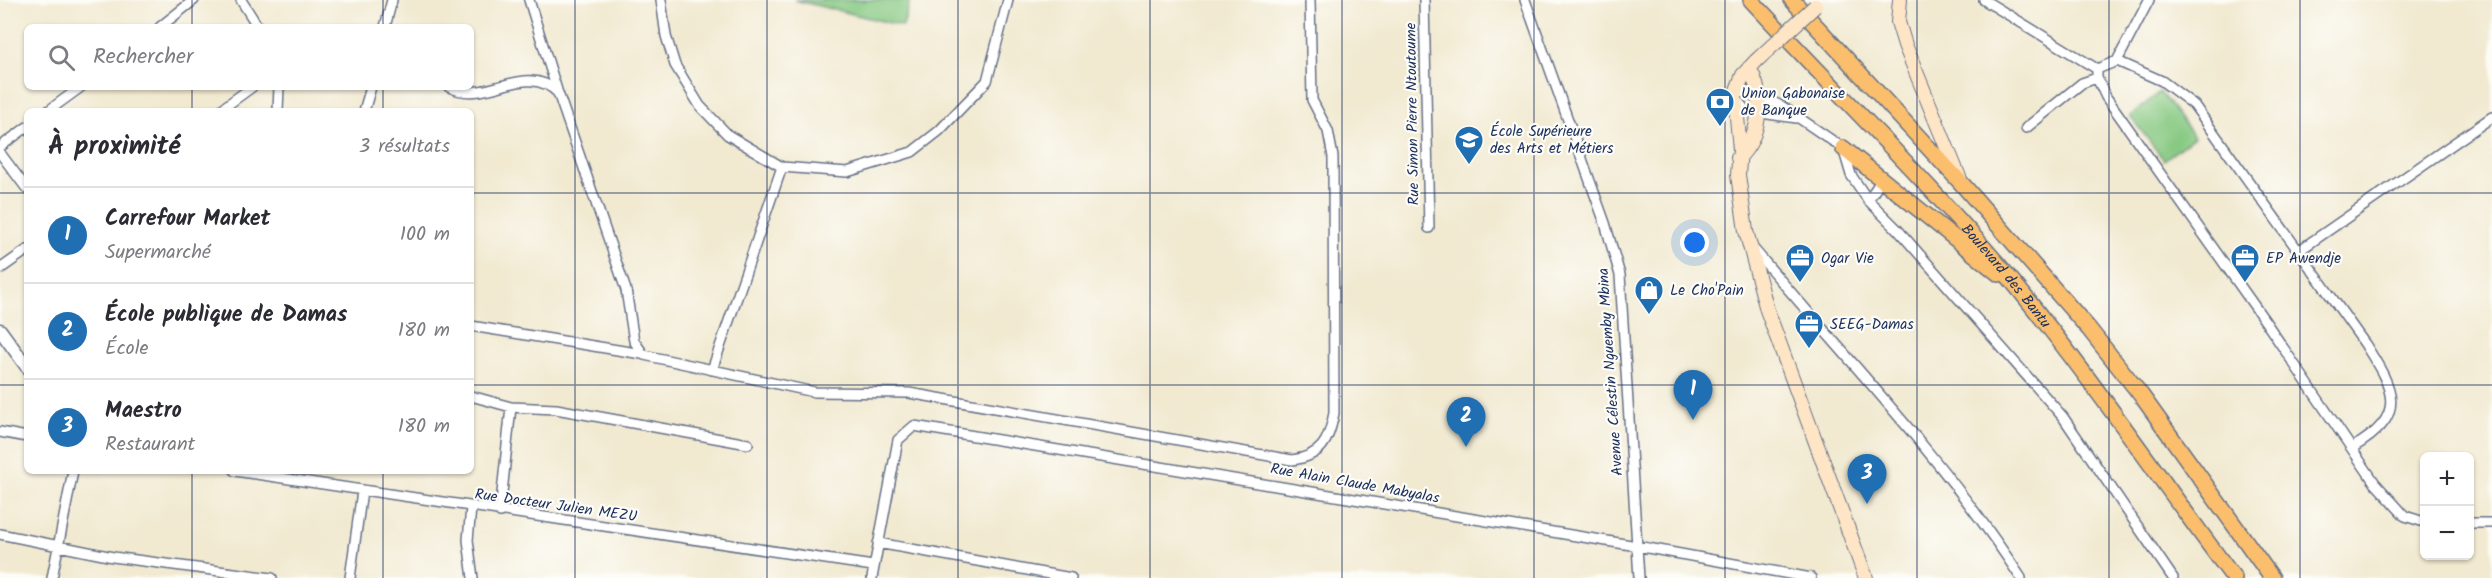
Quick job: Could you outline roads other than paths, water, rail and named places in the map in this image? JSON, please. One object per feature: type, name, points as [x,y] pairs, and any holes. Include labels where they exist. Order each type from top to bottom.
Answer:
[{"type":"highway","name":"Boulevard des Bantu","points":[[1751,0],[1898,154],[2007,276],[2108,404],[2234,578]]},
{"type":"highway","name":"Boulevard des Bantu","points":[[1792,0],[1962,184],[2089,329],[2141,395],[2272,578]]},
{"type":"highway","points":[[1843,148],[1993,272],[2007,276]]},
{"type":"main road","points":[[1900,0],[1898,22],[1905,45],[1962,184]]},
{"type":"main road","points":[[1818,3],[1753,65],[1736,93],[1740,150],[1738,158],[1748,243],[1767,310],[1865,578]]},
{"type":"main road","points":[[1738,158],[1748,149],[1761,96],[1753,65]]},
{"type":"street","points":[[164,24],[194,0]]},
{"type":"street","points":[[241,0],[256,24]]},
{"type":"street","points":[[386,24],[393,0]]},
{"type":"street","points":[[529,0],[558,93],[626,290],[633,341],[644,355]]},
{"type":"street","points":[[661,0],[666,36],[675,65],[700,106],[728,135],[782,167],[847,172],[912,152],[939,131],[987,81],[1008,0]]},
{"type":"street","points":[[474,327],[644,355],[814,392],[909,393],[1292,460],[1307,458],[1320,450],[1330,433],[1334,413],[1333,157],[1329,131],[1312,100],[1310,0]]},
{"type":"street","name":"Rue Simon Pierre Ntoutoume","points":[[1424,0],[1429,228]]},
{"type":"street","name":"Avenue Célestin Nguemby Mbina","points":[[1526,0],[1605,223],[1618,267],[1623,312],[1639,578]]},
{"type":"street","points":[[1984,0],[2097,73],[2106,97],[2392,504],[2405,516],[2420,521]]},
{"type":"street","points":[[2026,128],[2082,83],[2117,61],[2149,0]]},
{"type":"street","points":[[2117,61],[2162,81],[2194,105],[2365,344],[2389,383],[2392,399],[2384,423],[2375,433],[2352,448]]},
{"type":"street","points":[[457,90],[465,93],[478,93],[515,81],[535,80],[550,84],[558,93]]},
{"type":"street","points":[[52,108],[77,90]]},
{"type":"street","points":[[223,108],[248,90]]},
{"type":"street","points":[[278,108],[279,90]]},
{"type":"street","points":[[365,108],[370,90]]},
{"type":"street","points":[[1736,93],[1761,96],[1783,107],[1843,148],[1851,175],[1868,200],[1898,230],[2063,417],[2173,578]]},
{"type":"street","points":[[1736,93],[1744,110],[1797,118]]},
{"type":"street","points":[[2297,252],[2492,117]]},
{"type":"street","points":[[0,147],[24,129]]},
{"type":"street","points":[[0,153],[24,185]]},
{"type":"street","points":[[712,370],[782,167]]},
{"type":"street","points":[[1868,200],[1881,181]]},
{"type":"street","points":[[1748,243],[1926,448],[1973,506],[2021,578]]},
{"type":"street","points":[[0,269],[24,252]]},
{"type":"street","points":[[0,330],[24,363]]},
{"type":"street","points":[[474,397],[511,407],[556,409],[748,444]]},
{"type":"street","points":[[500,512],[511,407]]},
{"type":"street","name":"Rue Alain Claude Mabyalas","points":[[878,543],[898,440],[914,426],[1637,546],[1811,578]]},
{"type":"street","points":[[0,432],[24,436]]},
{"type":"street","points":[[52,578],[72,474]]},
{"type":"street","name":"Rue Docteur Julien MEZU","points":[[254,474],[873,566]]},
{"type":"street","points":[[351,578],[362,491]]},
{"type":"street","points":[[471,508],[468,540],[473,578]]},
{"type":"street","points":[[2474,523],[2492,523]]},
{"type":"street","points":[[0,534],[58,547],[171,566],[272,578]]},
{"type":"street","points":[[872,578],[878,543],[1071,578]]},
{"type":"place","name":"Union Gabonaise de Banque","points":[[1720,128]]},
{"type":"place","name":"École Supérieure des Arts et Métiers","points":[[1469,166]]},
{"type":"place","name":"Ogar Vie","points":[[1800,284]]},
{"type":"place","name":"EP Awendje","points":[[2245,284]]},
{"type":"place","name":"Le Cho'Pain","points":[[1649,316]]},
{"type":"place","name":"SEEG-Damas","points":[[1809,350]]},
{"type":"place","name":"Carrefour Market","points":[[1693,420]]},
{"type":"place","name":"École publique de Damas","points":[[1466,447]]},
{"type":"place","name":"Maestro","points":[[1867,504]]}]
